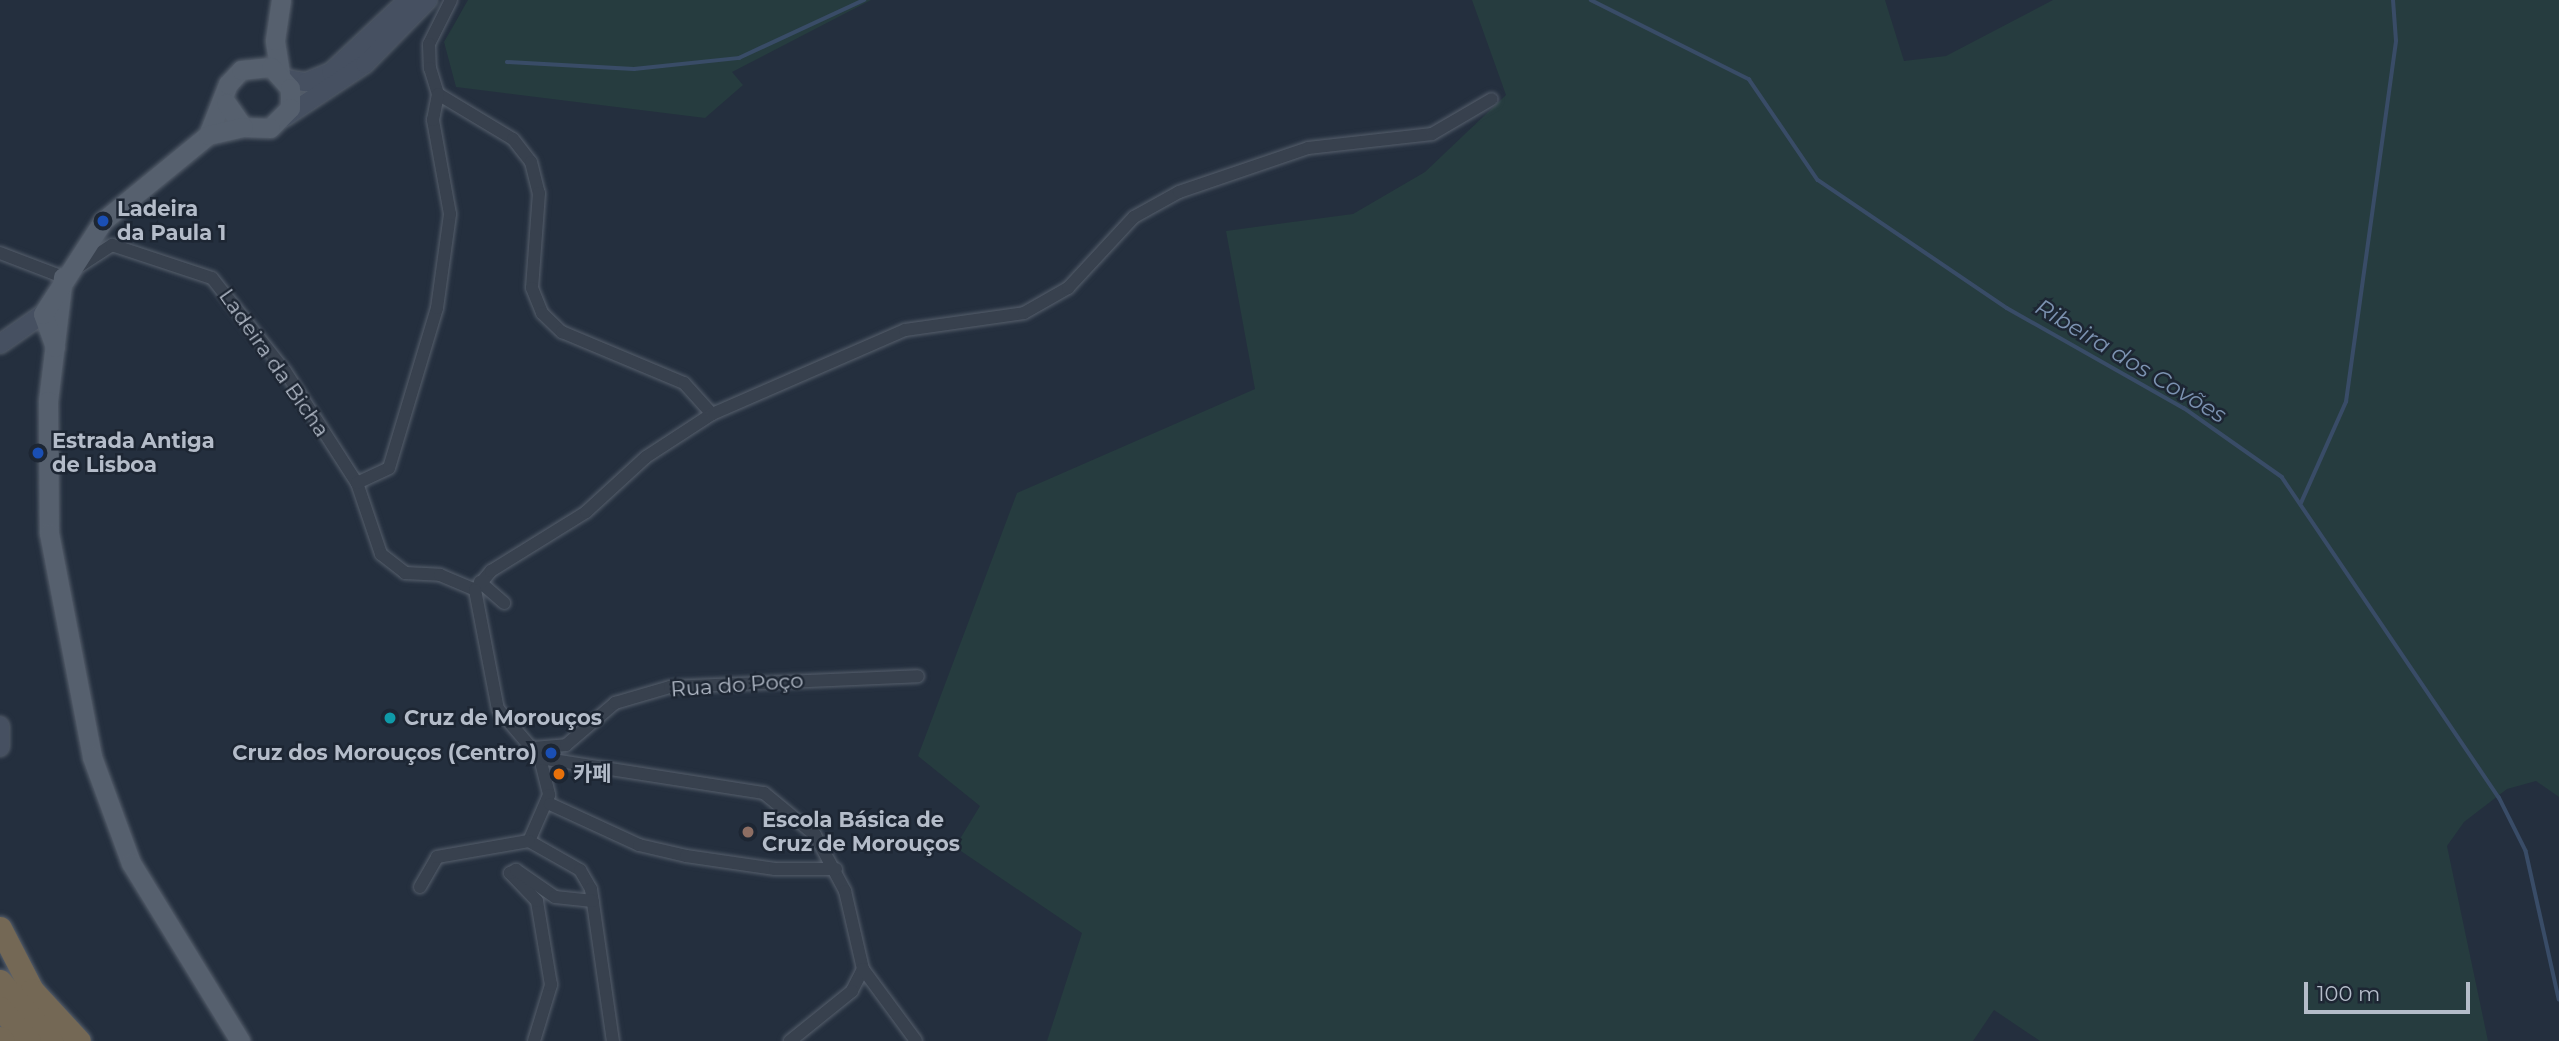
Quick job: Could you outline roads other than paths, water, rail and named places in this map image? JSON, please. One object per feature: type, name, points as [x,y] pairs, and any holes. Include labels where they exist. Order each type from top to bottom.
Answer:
[{"type":"highway","points":[[0,928],[32,990],[79,1041]]},
{"type":"highway","points":[[0,981],[15,1032]]},
{"type":"highway","points":[[0,1008],[15,1032],[51,1041]]},
{"type":"main road","points":[[208,135],[243,127],[270,128],[285,117],[291,98],[275,40],[281,0]]},
{"type":"main road","points":[[240,1041],[131,863],[92,757],[49,533],[48,401],[52,332],[63,277],[103,221],[208,135],[226,103],[233,76],[250,66],[275,40]]},
{"type":"main road","points":[[250,66],[283,76]]},
{"type":"main road","points":[[226,103],[243,127]]},
{"type":"street","points":[[283,76],[306,82],[331,72],[408,0]]},
{"type":"street","points":[[285,117],[365,64],[428,0]]},
{"type":"street","points":[[452,0],[429,44],[438,94],[433,120],[450,214],[437,308],[389,468],[357,483],[381,554],[405,573],[440,575],[477,586],[504,603]]},
{"type":"street","points":[[438,94],[513,139],[531,162],[539,192],[532,288],[542,313],[562,332],[684,383],[712,414]]},
{"type":"street","points":[[477,586],[586,512],[646,457],[712,414],[905,330],[1024,313],[1068,288],[1134,217],[1179,192],[1308,148],[1432,134],[1492,99]]},
{"type":"street","name":"Ladeira da Bicha","points":[[63,277],[112,245],[212,278],[285,371],[357,483]]},
{"type":"street","points":[[0,253],[63,277]]},
{"type":"street","points":[[0,344],[23,328],[52,332]]},
{"type":"street","points":[[23,328],[52,332]]},
{"type":"street","points":[[477,586],[498,709],[536,753],[550,804],[529,841]]},
{"type":"street","name":"Rua do Poço","points":[[536,753],[566,745],[615,703],[670,687],[918,676]]},
{"type":"street","points":[[0,726],[0,747]]},
{"type":"street","points":[[536,753],[764,793],[815,835],[836,869],[859,930],[863,969],[916,1041]]},
{"type":"street","points":[[550,804],[639,845],[686,856],[775,869],[836,869]]},
{"type":"street","points":[[420,887],[437,858],[529,841],[580,870],[593,901],[613,1041]]},
{"type":"street","points":[[534,1041],[551,985],[537,901],[510,873],[516,870],[555,897],[593,901]]},
{"type":"street","points":[[790,1041],[852,990],[863,969]]},
{"type":"waterway","name":"Ribeira dos Covões","points":[[507,62],[634,69],[739,58],[864,0]]},
{"type":"waterway","name":"Ribeira dos Covões","points":[[1591,0],[1749,79],[1818,180],[2007,308],[2184,408],[2282,477],[2499,797],[2526,851],[2559,999]]},
{"type":"waterway","points":[[2301,503],[2346,402],[2396,41],[2393,0]]},
{"type":"place","name":"Ladeira da Paula 1","points":[[103,221]]},
{"type":"place","name":"Estrada Antiga de Lisboa","points":[[38,453]]},
{"type":"place","name":"Cruz de Morouços","points":[[390,718]]},
{"type":"place","name":"Cruz dos Morouços (Centro)","points":[[551,753]]},
{"type":"place","name":"카페","points":[[559,774]]},
{"type":"place","name":"Escola Básica de Cruz de Morouços","points":[[748,832]]}]
